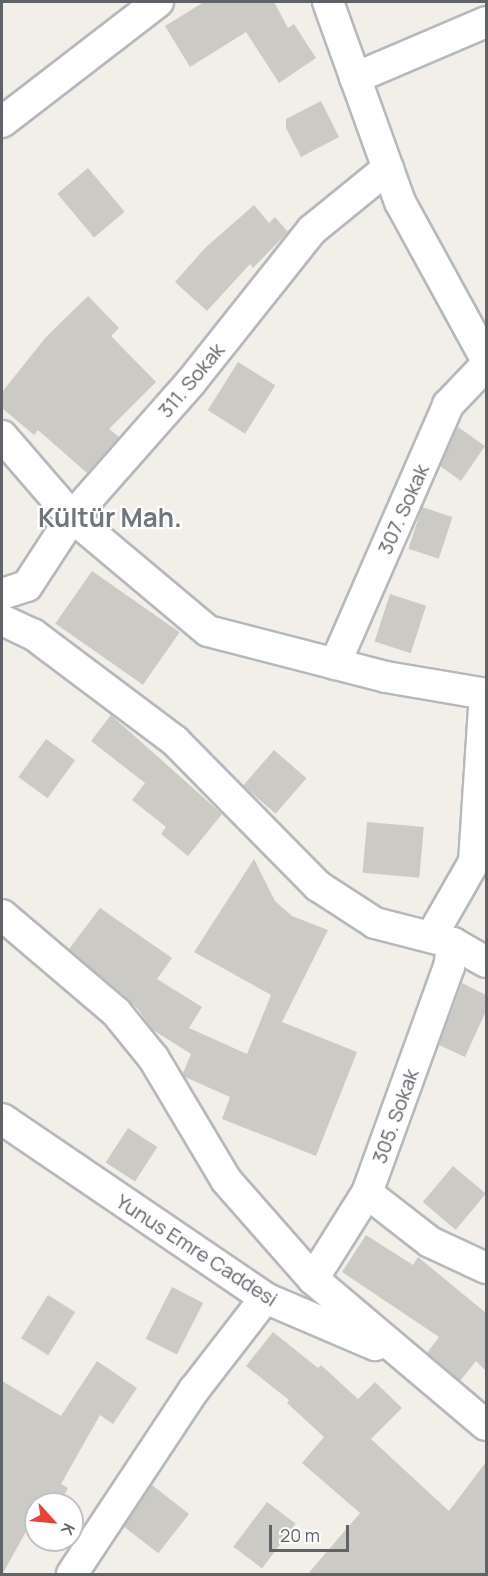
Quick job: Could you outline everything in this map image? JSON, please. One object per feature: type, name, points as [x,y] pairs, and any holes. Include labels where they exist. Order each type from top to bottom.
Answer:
[{"type":"street","points":[[2,122],[158,2]]},
{"type":"street","points":[[328,2],[400,202],[486,359]]},
{"type":"street","points":[[355,78],[486,22]]},
{"type":"street","name":"311. Sokak","points":[[2,594],[27,586],[72,518],[191,382],[312,230],[388,168]]},
{"type":"street","name":"307. Sokak","points":[[335,664],[448,405],[486,365]]},
{"type":"street","points":[[2,436],[72,518],[208,631],[335,664],[486,694]]},
{"type":"street","points":[[2,620],[34,635],[175,741],[318,886],[375,923],[442,940],[486,962]]},
{"type":"street","name":"305. Sokak","points":[[313,1280],[367,1192],[449,967],[442,940],[474,862],[486,694]]},
{"type":"street","points":[[2,915],[116,1012],[154,1059],[226,1180],[313,1280],[486,1425]]},
{"type":"street","name":"Yunus Emre Caddesi","points":[[2,1119],[265,1298],[405,1357]]},
{"type":"street","points":[[367,1192],[430,1242],[486,1268]]},
{"type":"street","points":[[72,1575],[194,1390],[265,1298]]},
{"type":"building","points":[[204,2],[274,2],[288,28],[294,24],[316,58],[279,83],[246,32],[190,67],[165,26]]},
{"type":"building","points":[[321,101],[339,137],[301,157],[286,128],[286,119]]},
{"type":"building","points":[[88,168],[125,212],[94,237],[57,194]]},
{"type":"building","points":[[254,205],[269,223],[275,217],[288,232],[253,268],[250,264],[207,311],[175,282],[205,248]]},
{"type":"building","points":[[88,296],[119,328],[111,336],[156,382],[109,429],[119,437],[87,473],[38,430],[34,435],[2,408],[2,392],[46,337]]},
{"type":"building","points":[[238,362],[275,385],[245,434],[208,410]]},
{"type":"building","points":[[458,427],[485,446],[461,481],[440,466]]},
{"type":"building","points":[[422,507],[452,517],[439,559],[408,549]]},
{"type":"building","points":[[92,571],[180,632],[143,685],[55,623]]},
{"type":"building","points":[[390,594],[426,606],[411,653],[375,642]]},
{"type":"building","points":[[111,715],[222,814],[188,856],[161,834],[166,827],[132,800],[145,783],[91,741]]},
{"type":"building","points":[[46,739],[75,760],[47,798],[18,777]]},
{"type":"building","points":[[274,750],[306,778],[276,814],[243,785]]},
{"type":"building","points":[[367,822],[424,827],[419,878],[363,873]]},
{"type":"building","points":[[254,859],[275,901],[292,916],[328,930],[282,1022],[357,1052],[316,1156],[222,1119],[230,1097],[185,1077],[183,1073],[191,1054],[153,1030],[137,1008],[69,949],[100,908],[172,958],[157,979],[202,1007],[189,1028],[247,1054],[271,995],[194,952]]},
{"type":"building","points":[[462,983],[486,995],[486,1011],[465,1057],[439,1045]]},
{"type":"building","points":[[128,1128],[157,1147],[135,1181],[106,1162]]},
{"type":"building","points":[[453,1166],[486,1194],[456,1230],[423,1202]]},
{"type":"building","points":[[366,1235],[413,1265],[418,1257],[486,1313],[486,1371],[476,1361],[460,1381],[427,1353],[439,1337],[342,1272]]},
{"type":"building","points":[[172,1287],[203,1303],[177,1355],[146,1339]]},
{"type":"building","points":[[48,1295],[75,1312],[48,1355],[21,1338]]},
{"type":"building","points":[[273,1332],[318,1368],[321,1365],[358,1399],[375,1382],[402,1408],[371,1439],[449,1511],[486,1462],[486,1575],[307,1575],[360,1513],[302,1463],[324,1437],[287,1403],[289,1400],[246,1366]]},
{"type":"building","points":[[97,1361],[137,1388],[113,1424],[100,1415],[61,1484],[68,1488],[66,1492],[24,1492],[24,1535],[2,1575],[2,1381],[61,1416]]},
{"type":"building","points":[[152,1485],[189,1514],[158,1553],[121,1524]]},
{"type":"building","points":[[267,1502],[296,1524],[262,1568],[233,1547]]},
{"type":"district","name":"Kültür Mah.","points":[[110,518]]}]
